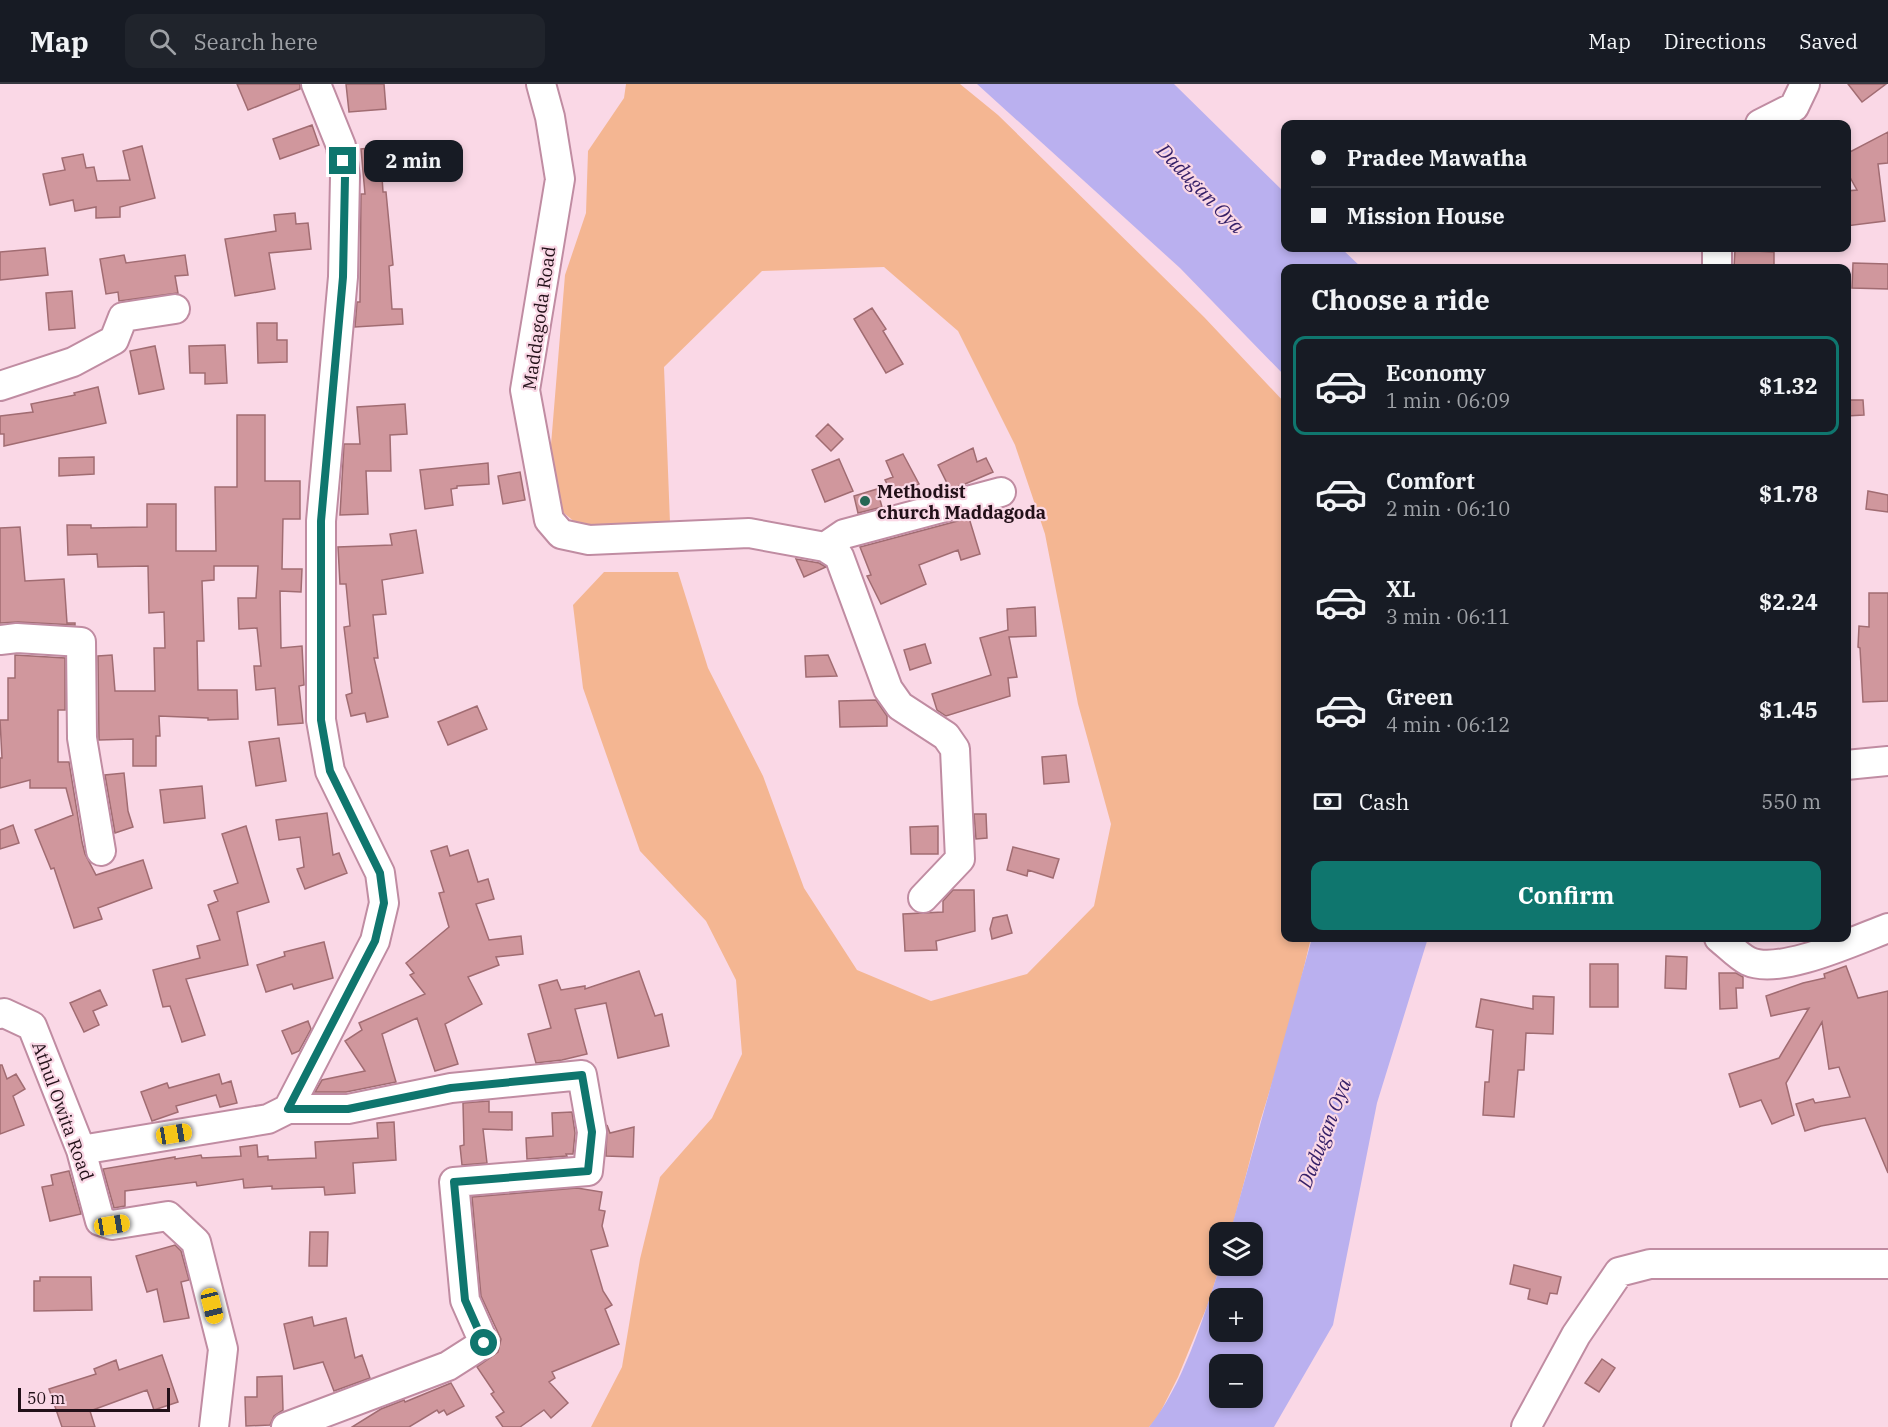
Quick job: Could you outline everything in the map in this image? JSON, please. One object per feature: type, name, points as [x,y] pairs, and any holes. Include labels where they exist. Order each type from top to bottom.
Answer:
[{"type":"street","points":[[288,1109],[375,941],[384,903],[380,873],[330,771],[321,720],[321,521],[343,277],[345,177],[341,146],[316,84]]},
{"type":"street","name":"Maddagoda Road","points":[[541,84],[550,117],[560,179],[525,390],[549,520],[561,534],[589,540],[749,532],[825,547]]},
{"type":"street","points":[[1768,120],[1794,107],[1805,84]]},
{"type":"street","points":[[0,387],[73,362],[114,340],[123,317],[175,309]]},
{"type":"street","points":[[922,898],[960,859],[955,749],[946,736],[900,706],[888,688],[839,556],[825,547],[844,534],[1001,492]]},
{"type":"street","points":[[0,640],[17,638],[81,642],[81,738],[100,851]]},
{"type":"street","points":[[1851,765],[1888,761]]},
{"type":"street","points":[[1851,942],[1888,928]]},
{"type":"street","points":[[1724,942],[1749,961],[1771,965],[1806,958],[1850,942]]},
{"type":"street","name":"Athul Owita Road","points":[[0,1014],[4,1013],[32,1026],[81,1150],[100,1221],[112,1225],[168,1216],[196,1242],[223,1349],[214,1427]]},
{"type":"street","points":[[81,1150],[268,1119],[288,1109],[348,1109],[451,1088],[582,1075],[592,1132],[588,1171],[454,1182],[465,1300],[484,1343],[448,1366],[286,1427]]},
{"type":"street","points":[[1526,1427],[1576,1335],[1619,1272],[1650,1264],[1888,1264]]},
{"type":"shaded area","points":[[626,84],[960,84],[998,115],[1204,317],[1281,399],[1281,942],[1310,942],[1290,1025],[1260,1122],[1234,1222],[1209,1222],[1209,1276],[1217,1276],[1213,1288],[1209,1288],[1208,1304],[1178,1377],[1158,1417],[1149,1427],[591,1427],[622,1367],[640,1259],[660,1177],[712,1118],[742,1054],[736,980],[706,921],[640,851],[583,688],[573,605],[604,572],[678,572],[708,668],[763,776],[804,888],[857,970],[931,1001],[1027,974],[1094,906],[1111,824],[1078,704],[1045,534],[1015,445],[958,331],[884,267],[762,271],[664,367],[670,523],[587,532],[559,509],[549,469],[565,275],[586,213],[588,151],[624,98]]},
{"type":"water","name":"Dadugan Oya","points":[[977,84],[1174,84],[1281,189],[1281,252],[1345,252],[1358,264],[1281,264],[1281,372],[1180,268]]},
{"type":"water","name":"Dadugan Oya","points":[[1311,942],[1427,942],[1377,1103],[1333,1325],[1274,1427],[1149,1427],[1172,1392],[1182,1371],[1209,1298],[1209,1342],[1263,1342],[1263,1288],[1213,1288],[1217,1276],[1263,1276],[1263,1222],[1233,1222]]},
{"type":"building","points":[[237,84],[300,84],[300,89],[248,110]]},
{"type":"building","points":[[346,84],[384,84],[386,109],[349,112]]},
{"type":"building","points":[[1848,84],[1886,84],[1862,102]]},
{"type":"building","points":[[312,125],[319,145],[280,159],[273,139]]},
{"type":"building","points":[[1888,132],[1888,163],[1878,164],[1885,221],[1851,225],[1851,191],[1857,190],[1851,179],[1851,151]]},
{"type":"building","points":[[142,146],[155,198],[120,207],[120,217],[96,218],[96,207],[75,211],[73,200],[50,205],[43,174],[65,170],[62,158],[83,154],[86,168],[94,167],[97,181],[130,180],[123,151]]},
{"type":"building","points":[[380,147],[383,192],[386,192],[393,265],[389,266],[392,309],[402,309],[403,324],[355,327],[357,302],[360,302],[361,194],[365,194],[361,149]]},
{"type":"building","points":[[295,213],[296,224],[308,223],[311,249],[269,253],[275,289],[235,296],[225,239],[276,231],[274,215]]},
{"type":"building","points":[[45,248],[48,275],[0,280],[0,252]]},
{"type":"building","points":[[1735,252],[1774,252],[1774,264],[1734,264]]},
{"type":"building","points":[[124,255],[126,263],[185,255],[188,275],[175,276],[178,293],[119,301],[118,292],[106,294],[100,259]]},
{"type":"building","points":[[1853,263],[1888,264],[1888,289],[1852,288]]},
{"type":"building","points":[[72,291],[75,328],[49,330],[46,293]]},
{"type":"building","points":[[872,308],[886,329],[883,331],[903,364],[886,373],[854,319]]},
{"type":"building","points":[[257,323],[277,323],[277,340],[287,340],[287,362],[258,363]]},
{"type":"building","points":[[225,345],[227,383],[205,384],[205,373],[190,373],[189,346]]},
{"type":"building","points":[[155,346],[164,389],[139,394],[130,351]]},
{"type":"building","points":[[98,387],[106,423],[4,446],[4,434],[0,434],[0,416],[33,412],[31,404],[75,395],[74,393]]},
{"type":"building","points":[[1851,400],[1863,400],[1864,415],[1851,416]]},
{"type":"building","points":[[405,404],[407,434],[390,435],[391,471],[366,471],[368,514],[340,515],[344,444],[360,444],[357,407]]},
{"type":"building","points":[[237,415],[265,415],[265,481],[300,481],[300,519],[283,519],[282,569],[302,569],[301,592],[280,591],[281,648],[302,646],[304,685],[299,686],[303,723],[278,725],[275,688],[256,690],[254,666],[261,666],[257,628],[239,629],[238,598],[256,598],[258,566],[214,566],[214,580],[202,581],[204,641],[197,641],[198,690],[237,690],[238,719],[208,720],[208,718],[159,716],[160,736],[156,736],[156,766],[133,766],[133,739],[99,740],[98,656],[112,655],[115,691],[155,691],[154,648],[165,648],[164,612],[149,613],[148,566],[98,567],[97,554],[68,555],[67,525],[91,525],[91,528],[147,527],[147,504],[176,504],[176,551],[216,551],[215,487],[237,487]]},
{"type":"building","points":[[828,424],[843,439],[831,451],[816,436]]},
{"type":"building","points":[[973,448],[977,462],[986,458],[993,472],[950,489],[938,465]]},
{"type":"building","points":[[903,454],[919,484],[893,495],[885,480],[893,477],[886,461]]},
{"type":"building","points":[[94,457],[94,474],[59,476],[59,458]]},
{"type":"building","points":[[839,459],[853,491],[825,502],[812,470]]},
{"type":"building","points":[[488,463],[489,484],[457,486],[451,489],[453,505],[425,509],[420,470]]},
{"type":"building","points":[[520,472],[525,500],[503,504],[498,476]]},
{"type":"building","name":"Methodist church Maddagoda","points":[[877,489],[882,507],[858,513],[854,496]]},
{"type":"building","points":[[1868,491],[1888,495],[1888,512],[1866,509]]},
{"type":"building","points":[[969,518],[980,554],[961,560],[958,550],[919,565],[926,584],[881,604],[867,576],[871,575],[860,547]]},
{"type":"building","points":[[20,527],[25,581],[64,579],[67,623],[75,623],[75,625],[0,623],[0,528]]},
{"type":"building","points":[[416,530],[423,573],[382,580],[386,614],[373,615],[378,658],[374,658],[388,717],[367,722],[365,713],[351,716],[346,695],[352,693],[344,627],[350,626],[346,584],[340,584],[338,547],[392,545],[390,534]]},
{"type":"building","points":[[796,559],[819,563],[826,567],[804,577]]},
{"type":"building","points":[[1869,593],[1888,593],[1888,701],[1863,702],[1860,648],[1858,647],[1859,626],[1869,627]]},
{"type":"building","points":[[1035,607],[1036,636],[1009,637],[1017,677],[1008,678],[1010,696],[946,716],[937,710],[932,694],[991,675],[980,638],[1008,630],[1007,609]]},
{"type":"building","points":[[925,644],[931,663],[910,670],[904,650]]},
{"type":"building","points":[[15,655],[65,658],[65,710],[58,710],[58,762],[69,762],[82,842],[85,854],[96,875],[143,860],[152,888],[98,908],[102,919],[74,928],[54,868],[51,869],[35,830],[73,815],[66,788],[30,788],[30,780],[0,788],[0,758],[2,758],[0,720],[8,720],[8,678],[15,678]]},
{"type":"building","points":[[828,655],[837,676],[806,677],[805,656]]},
{"type":"building","points":[[876,700],[887,716],[887,726],[840,727],[839,701]]},
{"type":"building","points":[[477,706],[487,729],[448,745],[438,722]]},
{"type":"building","points":[[279,738],[286,781],[256,786],[249,742]]},
{"type":"building","points":[[1066,755],[1069,782],[1044,784],[1042,757]]},
{"type":"building","points":[[124,773],[128,811],[133,827],[115,833],[105,775]]},
{"type":"building","points":[[202,786],[205,818],[164,823],[160,790]]},
{"type":"building","points":[[327,813],[333,855],[339,853],[347,873],[305,889],[297,869],[304,867],[300,837],[279,840],[276,820]]},
{"type":"building","points":[[974,814],[986,814],[987,838],[976,839]]},
{"type":"building","points":[[13,825],[19,843],[0,849],[0,830]]},
{"type":"building","points":[[246,826],[269,902],[237,912],[248,965],[186,979],[205,1035],[182,1042],[170,1006],[163,1007],[153,970],[200,958],[197,946],[220,940],[208,905],[218,901],[214,891],[238,883],[222,834]]},
{"type":"building","points":[[938,826],[938,854],[911,854],[910,827]]},
{"type":"building","points":[[447,846],[450,856],[468,850],[478,882],[488,879],[494,899],[476,904],[489,940],[521,936],[523,954],[496,957],[499,965],[468,977],[482,1004],[445,1024],[458,1064],[435,1071],[417,1018],[382,1034],[396,1082],[346,1092],[315,1092],[322,1080],[365,1071],[345,1041],[362,1030],[359,1023],[425,994],[410,975],[414,973],[406,963],[449,927],[439,893],[444,892],[431,851]]},
{"type":"building","points":[[1013,847],[1059,859],[1053,878],[1028,870],[1027,876],[1007,870]]},
{"type":"building","points":[[953,890],[974,890],[975,931],[936,941],[937,950],[905,951],[903,914],[943,912],[943,901]]},
{"type":"building","points":[[1007,915],[1012,933],[992,939],[990,929],[993,918]]},
{"type":"building","points":[[324,942],[333,978],[294,989],[292,984],[266,992],[257,965],[285,956],[284,952]]},
{"type":"building","points":[[1666,956],[1687,957],[1686,989],[1665,988]]},
{"type":"building","points":[[1590,964],[1618,964],[1618,1007],[1590,1007]]},
{"type":"building","points":[[1846,966],[1858,998],[1888,991],[1888,1173],[1865,1118],[1805,1131],[1796,1104],[1813,1099],[1815,1103],[1850,1097],[1839,1067],[1829,1069],[1822,1022],[1786,1083],[1794,1115],[1772,1124],[1761,1100],[1740,1107],[1729,1074],[1779,1058],[1809,1008],[1771,1016],[1766,996],[1825,978],[1824,974]]},
{"type":"building","points":[[639,971],[655,1016],[662,1014],[669,1046],[618,1058],[606,1003],[575,1009],[587,1054],[536,1063],[528,1034],[551,1028],[539,985],[557,980],[561,990],[585,986],[585,989]]},
{"type":"building","points":[[1719,973],[1736,973],[1743,977],[1743,988],[1736,988],[1737,1008],[1720,1009]]},
{"type":"building","points":[[100,990],[107,1005],[93,1011],[99,1025],[84,1032],[70,1003]]},
{"type":"building","points":[[1533,996],[1554,997],[1553,1034],[1526,1033],[1524,1070],[1518,1070],[1514,1117],[1483,1115],[1485,1082],[1489,1082],[1493,1030],[1476,1027],[1481,999],[1533,1009]]},
{"type":"building","points":[[308,1021],[311,1029],[299,1051],[292,1054],[282,1031]]},
{"type":"building","points":[[0,1065],[7,1079],[16,1074],[25,1089],[13,1096],[24,1125],[0,1134]]},
{"type":"building","points":[[219,1074],[222,1084],[231,1081],[237,1103],[220,1107],[216,1095],[176,1106],[178,1112],[152,1121],[141,1092],[167,1083],[169,1088]]},
{"type":"building","points":[[489,1101],[489,1112],[512,1112],[512,1130],[483,1129],[487,1163],[462,1165],[460,1146],[464,1145],[463,1103]]},
{"type":"building","points":[[572,1112],[575,1133],[573,1154],[527,1159],[526,1138],[553,1136],[552,1113]]},
{"type":"building","points":[[394,1122],[396,1160],[353,1163],[355,1193],[325,1195],[324,1187],[244,1188],[243,1179],[197,1186],[196,1182],[125,1191],[125,1206],[114,1208],[103,1169],[175,1157],[175,1159],[201,1155],[202,1158],[241,1156],[240,1147],[257,1145],[258,1157],[268,1156],[268,1160],[316,1158],[315,1142],[378,1138],[377,1123]]},
{"type":"building","points":[[607,1125],[610,1133],[634,1127],[633,1157],[606,1156]]},
{"type":"building","points":[[69,1171],[81,1214],[50,1221],[42,1187],[53,1185],[51,1175]]},
{"type":"building","points":[[577,1188],[602,1192],[599,1210],[605,1211],[602,1226],[608,1246],[591,1250],[603,1291],[612,1305],[605,1309],[619,1344],[552,1372],[555,1378],[549,1382],[568,1403],[551,1418],[544,1410],[520,1427],[503,1427],[496,1417],[504,1412],[491,1394],[494,1392],[477,1367],[498,1352],[501,1339],[481,1296],[472,1197]]},
{"type":"building","points":[[310,1232],[328,1232],[327,1266],[309,1266]]},
{"type":"building","points":[[175,1245],[181,1251],[189,1280],[181,1282],[189,1318],[164,1322],[157,1289],[147,1292],[136,1256]]},
{"type":"building","points":[[1514,1265],[1561,1277],[1557,1294],[1550,1293],[1547,1304],[1528,1299],[1530,1289],[1510,1284]]},
{"type":"building","points":[[40,1277],[91,1277],[92,1310],[34,1311],[34,1281],[40,1281]]},
{"type":"building","points":[[312,1317],[314,1326],[346,1318],[355,1358],[362,1355],[370,1378],[334,1391],[323,1362],[294,1369],[284,1324]]},
{"type":"building","points":[[162,1355],[178,1402],[154,1410],[147,1390],[90,1411],[95,1427],[62,1427],[49,1389],[96,1374],[94,1369],[116,1360],[119,1370]]},
{"type":"building","points":[[1602,1359],[1615,1368],[1599,1392],[1585,1383]]},
{"type":"building","points":[[282,1376],[283,1410],[274,1416],[270,1425],[246,1426],[245,1397],[257,1397],[257,1377]]},
{"type":"building","points":[[451,1383],[464,1406],[447,1415],[444,1410],[439,1413],[437,1410],[409,1427],[352,1427],[381,1409]]},
{"type":"place","name":"Methodist church Maddagoda","points":[[865,501]]},
{"type":"route","points":[[343,161],[345,177],[343,277],[321,521],[321,720],[330,771],[380,873],[384,903],[375,941],[288,1109],[348,1109],[451,1088],[582,1075],[592,1132],[588,1171],[454,1182],[465,1300],[484,1343]]}]
